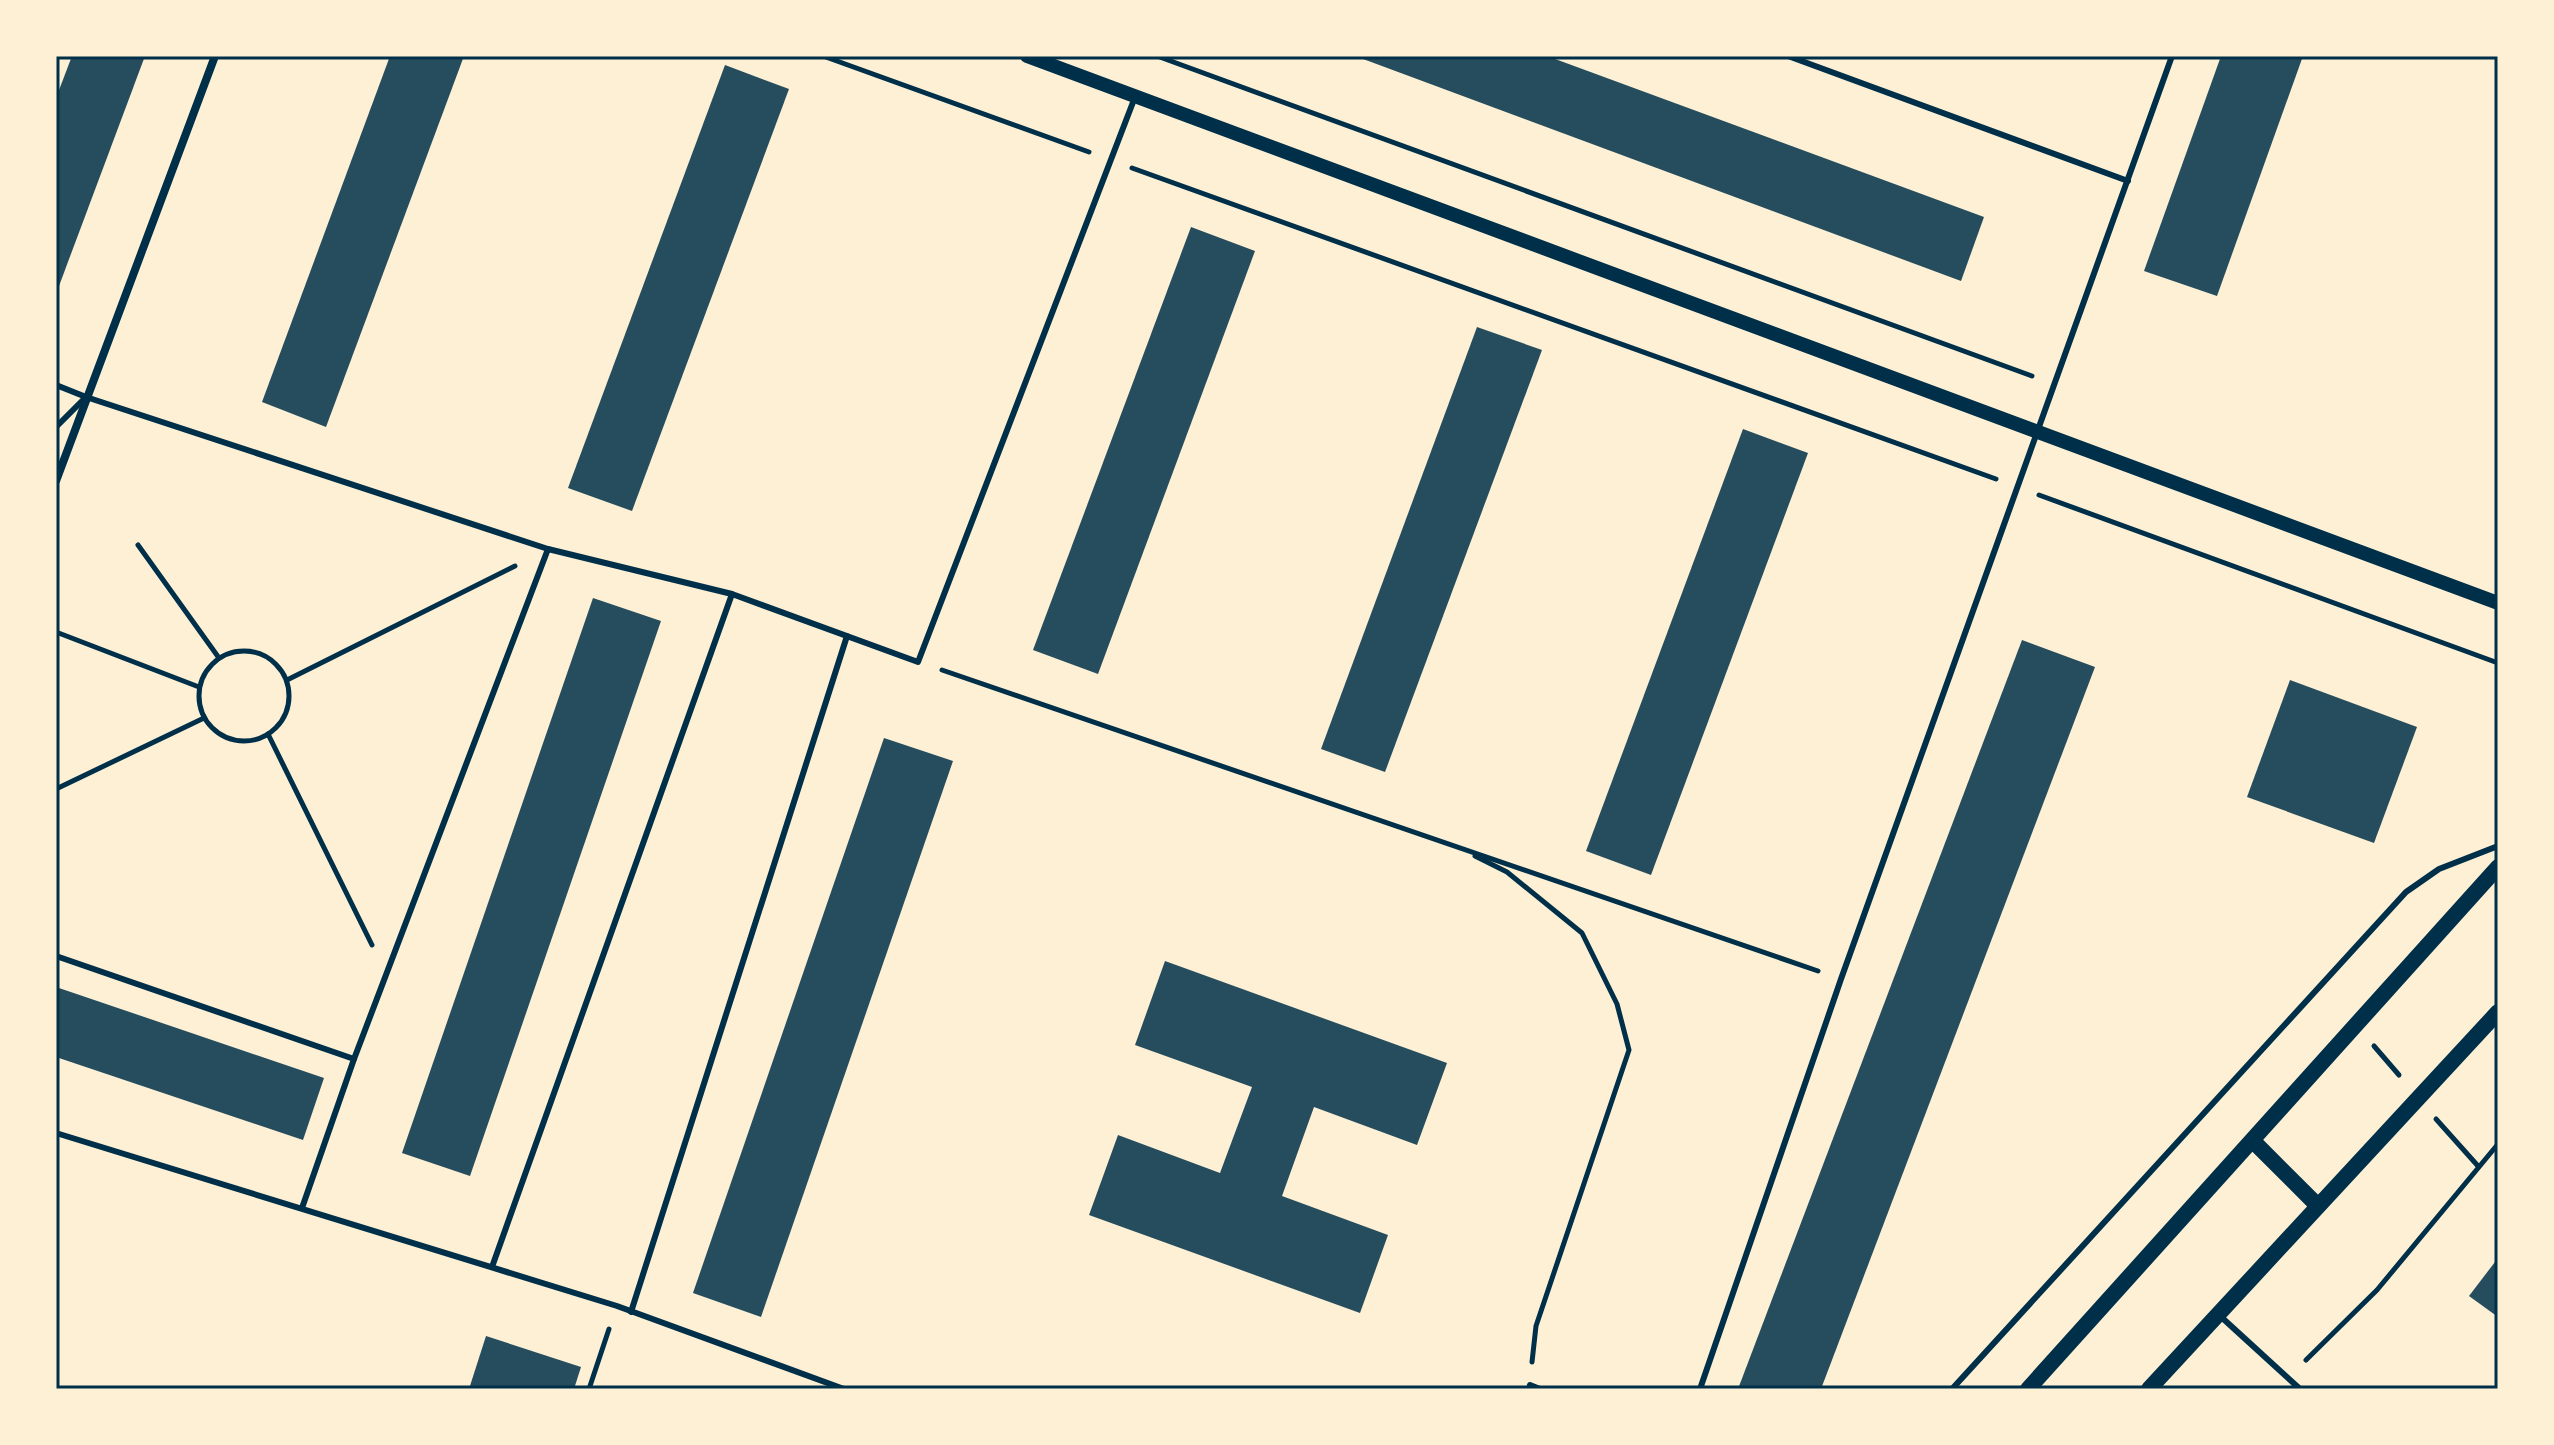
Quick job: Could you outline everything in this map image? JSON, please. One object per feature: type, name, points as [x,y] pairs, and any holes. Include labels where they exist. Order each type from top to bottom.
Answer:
[{"type":"main road","points":[[2028,1389],[2498,867]]},
{"type":"main road","points":[[2149,1389],[2498,1012]]},
{"type":"main road","points":[[2253,1141],[2318,1206]]},
{"type":"street","points":[[56,481],[215,56]]},
{"type":"street","points":[[1027,56],[2498,603]]},
{"type":"lane","points":[[1788,56],[2128,181]]},
{"type":"lane","points":[[1700,1389],[1841,979],[2172,56]]},
{"type":"lane","points":[[56,385],[548,549],[732,594],[918,662],[1135,97]]},
{"type":"lane","points":[[56,427],[86,397]]},
{"type":"lane","points":[[302,1208],[354,1059],[548,549]]},
{"type":"lane","points":[[492,1267],[732,594]]},
{"type":"lane","points":[[631,1312],[847,636]]},
{"type":"lane","points":[[1952,1389],[2406,892],[2439,869],[2498,846]]},
{"type":"lane","points":[[56,956],[354,1059]]},
{"type":"lane","points":[[56,1133],[617,1306],[844,1389]]},
{"type":"lane","points":[[2219,1315],[2300,1389]]},
{"type":"lane","points":[[1530,1387],[1540,1389]]},
{"type":"path","points":[[823,56],[2498,663]]},
{"type":"path","points":[[1157,56],[2056,384]]},
{"type":"path","points":[[138,545],[219,658]]},
{"type":"path","points":[[287,680],[548,549]]},
{"type":"path","points":[[56,632],[199,687]]},
{"type":"path","points":[[247,651],[266,657],[278,665],[287,680],[289,702],[285,715],[268,734],[255,740],[240,741],[215,731],[204,718],[199,687],[206,671],[219,658],[247,651]]},
{"type":"path","points":[[918,662],[1841,979]]},
{"type":"path","points":[[56,789],[204,718]]},
{"type":"path","points":[[268,734],[386,974]]},
{"type":"path","points":[[1457,847],[1507,872],[1582,933],[1617,1004],[1629,1050],[1536,1326],[1530,1387]]},
{"type":"path","points":[[2288,1377],[2377,1290],[2498,1144]]},
{"type":"path","points":[[589,1389],[617,1306]]},
{"type":"building","points":[[72,56],[145,56],[56,294],[56,98]]},
{"type":"building","points":[[390,56],[464,56],[326,427],[262,402]]},
{"type":"building","points":[[1355,56],[1547,56],[1984,217],[1961,281]]},
{"type":"building","points":[[2221,56],[2303,56],[2217,296],[2144,271]]},
{"type":"building","points":[[725,65],[789,89],[632,511],[568,488]]},
{"type":"building","points":[[1191,227],[1255,251],[1098,674],[1033,650]]},
{"type":"building","points":[[1477,327],[1542,350],[1385,772],[1321,749]]},
{"type":"building","points":[[1743,429],[1808,453],[1651,875],[1586,851]]},
{"type":"building","points":[[593,598],[661,621],[470,1176],[402,1153]]},
{"type":"building","points":[[2022,640],[2095,667],[1821,1389],[1738,1389]]},
{"type":"building","points":[[2290,680],[2417,727],[2374,843],[2247,797]]},
{"type":"building","points":[[884,738],[953,761],[761,1317],[693,1293]]},
{"type":"building","points":[[1165,961],[1447,1063],[1417,1145],[1314,1107],[1282,1196],[1388,1235],[1360,1313],[1089,1215],[1118,1135],[1220,1173],[1252,1087],[1135,1045]]},
{"type":"building","points":[[56,987],[324,1078],[303,1140],[56,1057]]},
{"type":"building","points":[[2498,1258],[2498,1317],[2469,1296]]},
{"type":"building","points":[[486,1336],[581,1367],[574,1389],[469,1389]]}]
